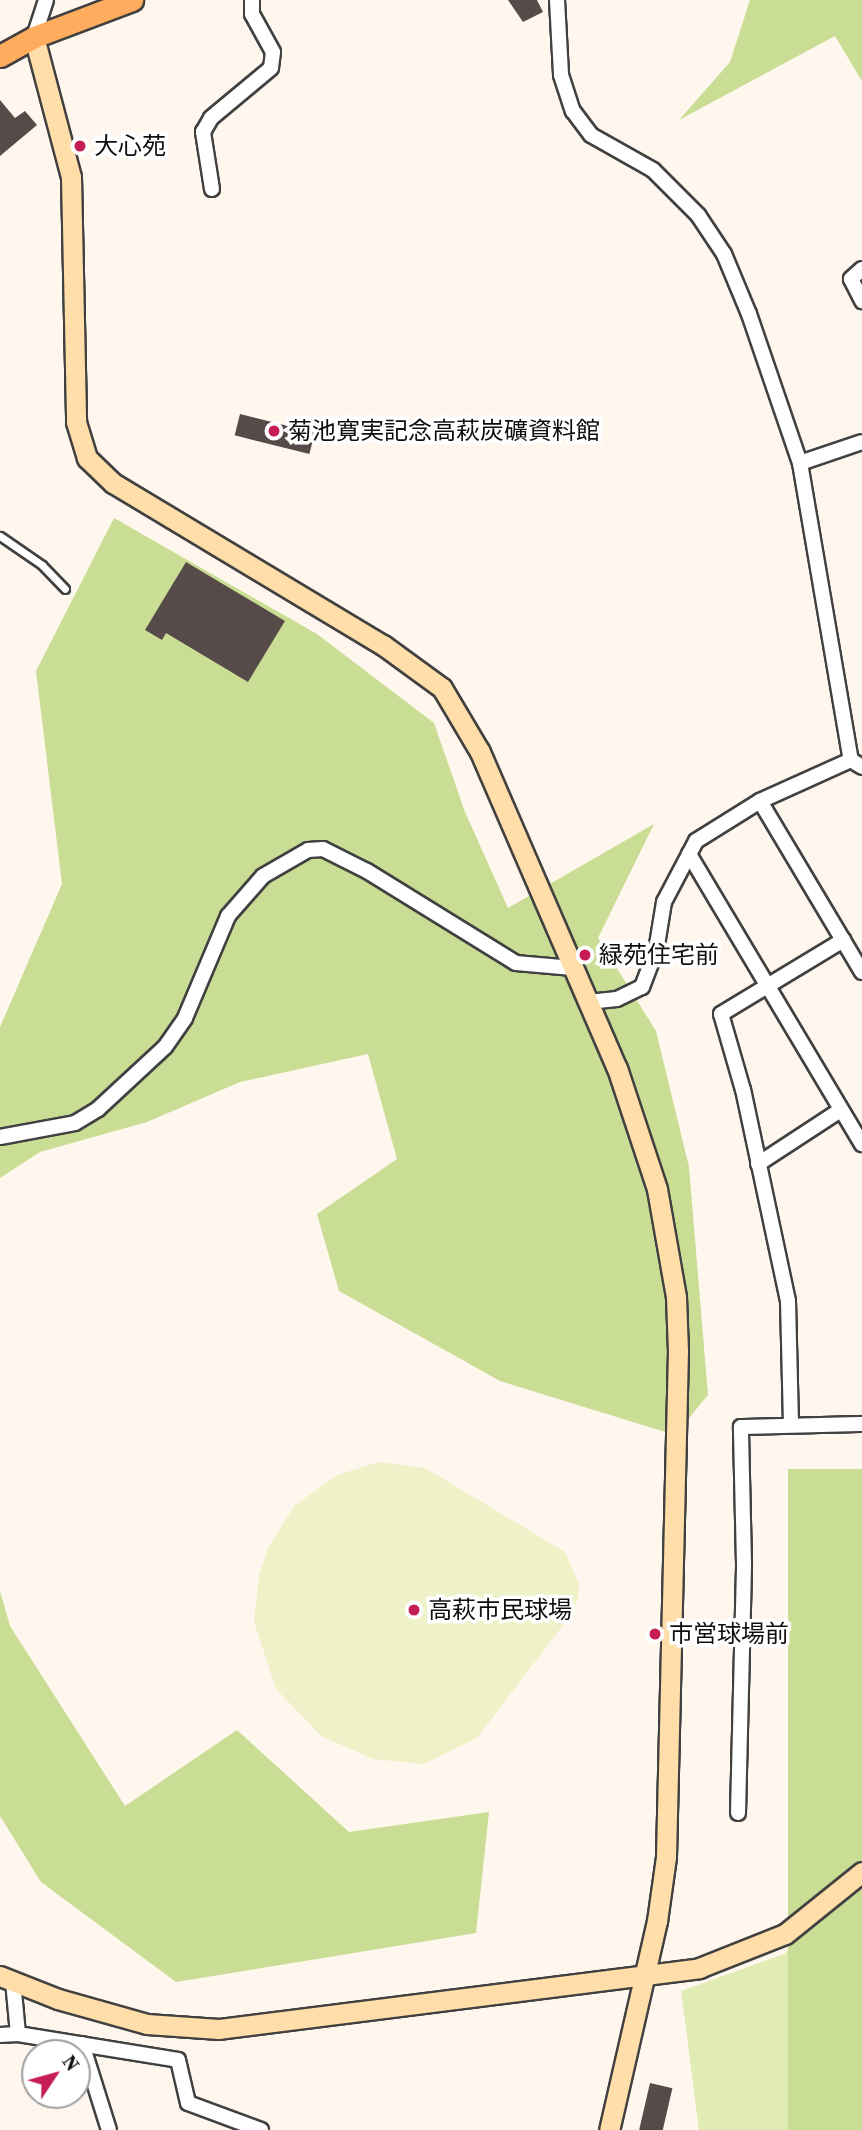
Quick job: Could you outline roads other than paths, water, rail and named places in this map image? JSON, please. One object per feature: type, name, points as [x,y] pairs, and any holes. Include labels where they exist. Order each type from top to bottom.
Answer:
[{"type":"main road","points":[[0,56],[34,37],[132,0]]},
{"type":"street","points":[[46,0],[34,37],[71,177],[76,422],[87,458],[113,483],[383,645],[442,688],[480,752],[617,1068],[657,1189],[676,1297],[666,1857],[644,1977],[609,2130]]},
{"type":"street","points":[[212,189],[202,132],[211,118],[271,68],[273,52],[252,14],[252,0]]},
{"type":"street","points":[[557,0],[561,75],[573,111],[591,135],[653,170],[677,192],[724,254],[800,463],[857,764],[760,801],[712,828],[689,854],[664,902],[656,951],[642,987],[617,999],[588,1002]]},
{"type":"street","points":[[862,269],[851,279],[862,301]]},
{"type":"street","points":[[800,463],[862,442]]},
{"type":"street","points":[[760,801],[862,972]]},
{"type":"street","points":[[0,1136],[75,1123],[98,1110],[164,1047],[185,1018],[228,916],[263,876],[308,850],[323,849],[368,871],[516,963],[573,968]]},
{"type":"street","points":[[689,854],[839,1111],[857,1125],[862,1144]]},
{"type":"street","points":[[791,1424],[788,1301],[722,1014],[843,940]]},
{"type":"street","points":[[758,1164],[839,1111]]},
{"type":"street","points":[[738,1813],[744,1564],[741,1427],[862,1424]]},
{"type":"street","points":[[18,2034],[7,1978],[147,2024],[219,2029],[699,1968],[746,1952],[812,1915],[862,1872]]},
{"type":"street","points":[[0,2035],[18,2034],[47,2039]]},
{"type":"street","points":[[91,2046],[178,2060],[188,2103],[261,2130]]},
{"type":"street","points":[[91,2074],[108,2130]]},
{"type":"lane","points":[[0,536],[42,565],[65,589]]},
{"type":"place","name":"大心苑","points":[[80,146]]},
{"type":"place","name":"菊池寛実記念高萩炭礦資料館","points":[[274,431]]},
{"type":"place","name":"緑苑住宅前","points":[[585,955]]},
{"type":"place","name":"高萩市民球場","points":[[414,1610]]},
{"type":"place","name":"市営球場前","points":[[655,1634]]}]
